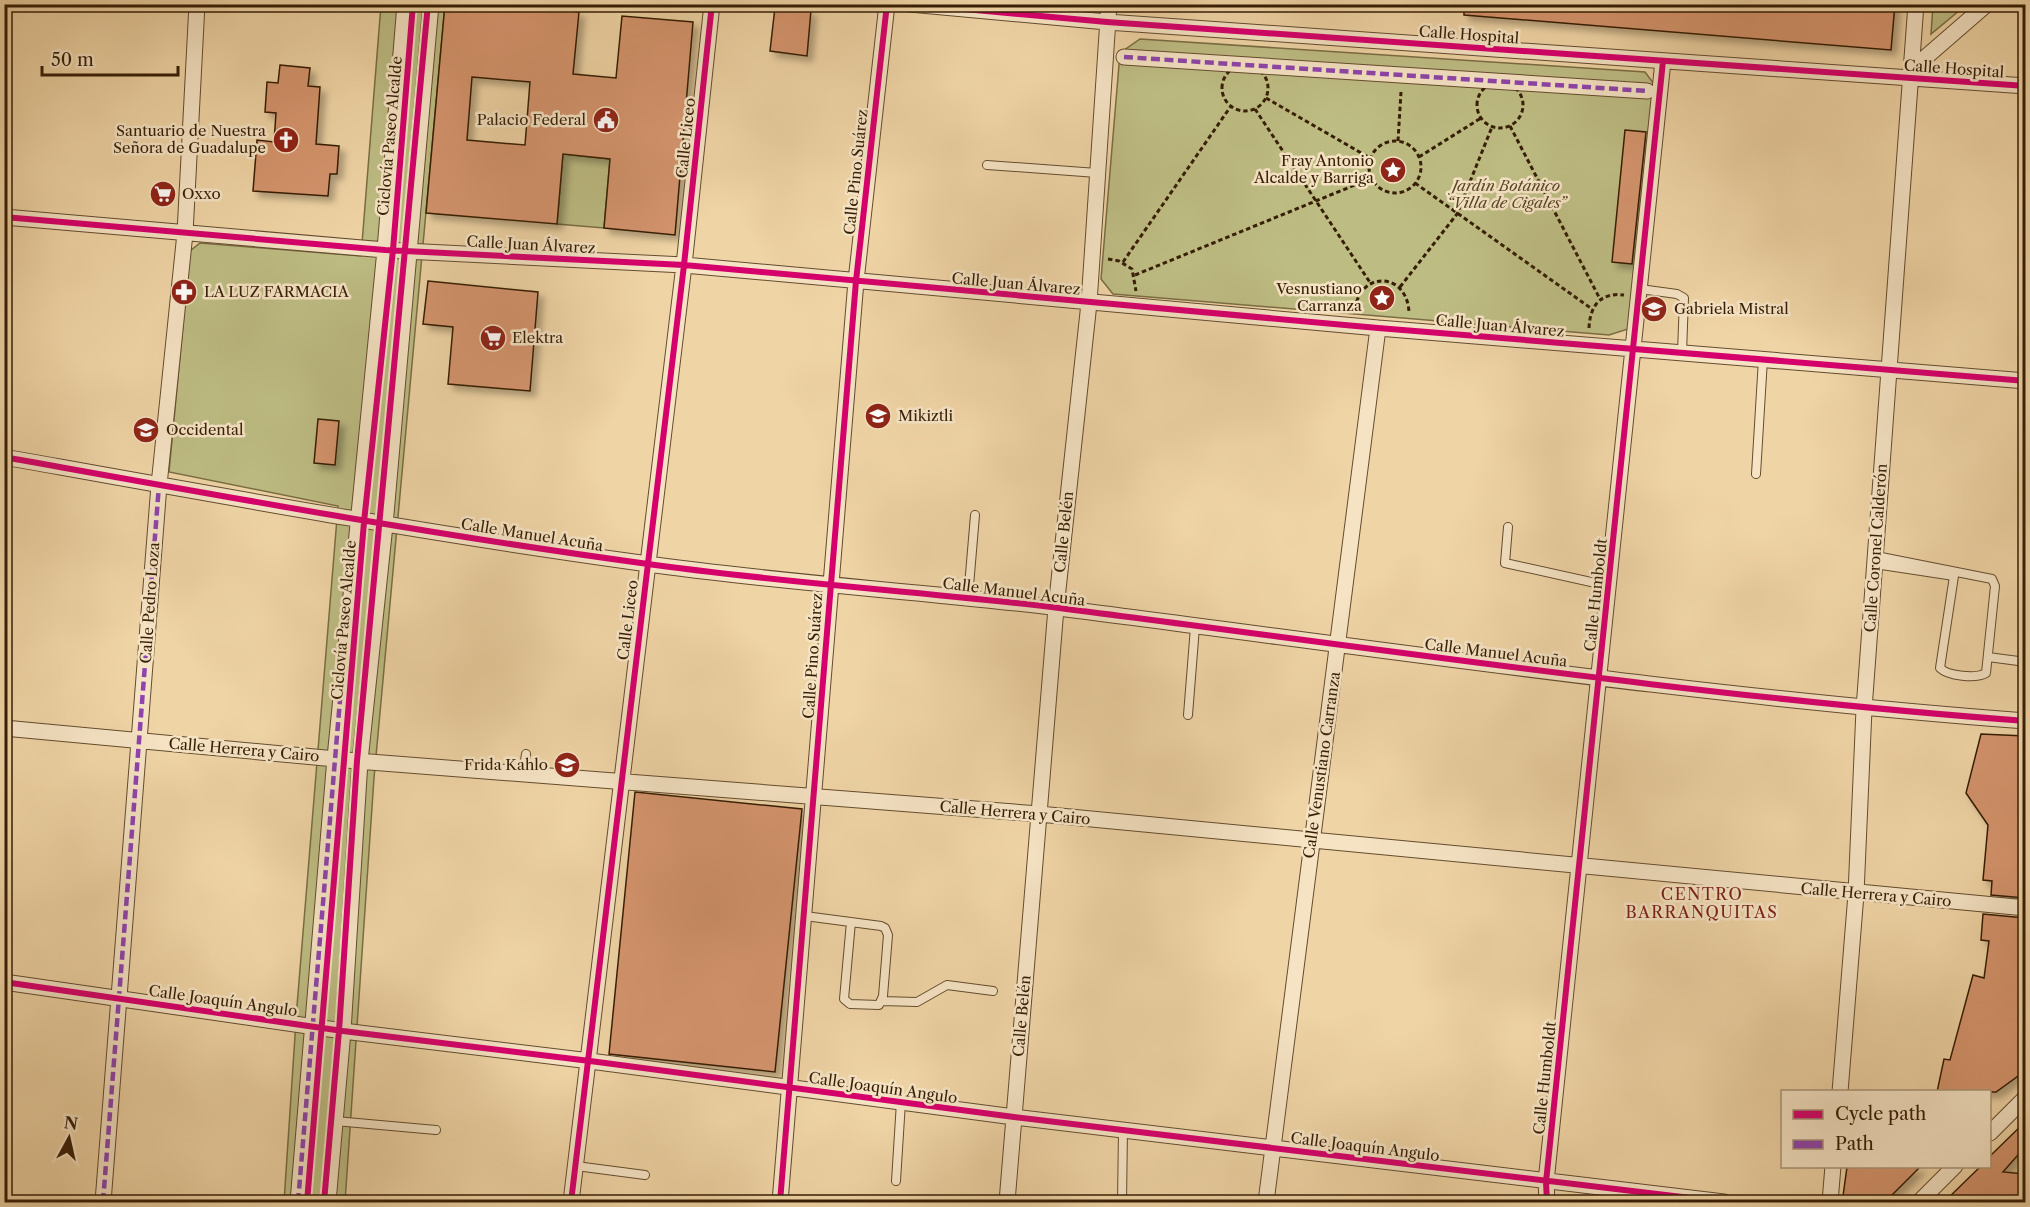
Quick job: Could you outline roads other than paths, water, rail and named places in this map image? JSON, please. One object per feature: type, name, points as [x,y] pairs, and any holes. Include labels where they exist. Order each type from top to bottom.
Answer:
[{"type":"street","name":"Calle Pedro Loza","points":[[103,1203],[159,485],[185,232],[196,4]]},
{"type":"street","points":[[298,1203],[311,1027],[356,520],[384,250],[405,4]]},
{"type":"street","points":[[328,1203],[343,1031],[360,761],[385,525],[431,4]]},
{"type":"street","name":"Calle Liceo","points":[[571,1203],[590,1061],[684,265],[712,4]]},
{"type":"street","name":"Calle Pino Suárez","points":[[780,1203],[806,916],[830,583],[856,281],[887,4]]},
{"type":"street","name":"Calle Hospital","points":[[910,4],[1107,22],[1663,61],[1911,74],[2025,86]]},
{"type":"street","name":"Calle Belén","points":[[1007,1203],[1056,608],[1089,303],[1108,4]]},
{"type":"street","name":"Calle Coronel Calderón","points":[[1840,1090],[1856,894],[1864,709],[1916,4]]},
{"type":"street","points":[[1911,74],[1987,4]]},
{"type":"street","points":[[1124,57],[1647,92]]},
{"type":"street","name":"Calle Humboldt","points":[[1547,1203],[1546,1182],[1634,349],[1634,292],[1663,61]]},
{"type":"street","name":"Calle Juan Álvarez","points":[[4,217],[384,250],[684,265],[1378,328],[2025,381]]},
{"type":"street","name":"Calle Venustiano Carranza","points":[[1266,1203],[1378,328]]},
{"type":"street","name":"Calle Manuel Acuña","points":[[4,457],[385,525],[647,564],[1056,608],[1338,646],[1864,709],[2025,721]]},
{"type":"street","name":"Calle Herrera y Cairo","points":[[4,728],[360,761],[1039,814],[1856,894],[2025,908]]},
{"type":"street","name":"Calle Joaquín Angulo","points":[[4,982],[311,1027],[1014,1117],[1724,1203]]},
{"type":"street","points":[[1991,1130],[2025,1097]]},
{"type":"street","points":[[1830,1203],[1833,1168]]},
{"type":"street","points":[[1919,1203],[1954,1168]]},
{"type":"lane","points":[[987,165],[1097,173]]},
{"type":"lane","points":[[1634,292],[1677,294],[1684,298],[1682,353]]},
{"type":"lane","points":[[1756,474],[1763,359]]},
{"type":"lane","points":[[968,598],[975,515]]},
{"type":"lane","points":[[1508,527],[1505,563],[1608,586]]},
{"type":"lane","points":[[1875,560],[1988,578],[1995,582],[1987,669],[1982,676],[1947,673],[1940,668],[1954,574]]},
{"type":"lane","points":[[1188,716],[1195,627]]},
{"type":"lane","points":[[1988,657],[2025,662]]},
{"type":"lane","points":[[523,774],[526,754]]},
{"type":"lane","points":[[806,916],[881,926],[888,931],[882,1001]]},
{"type":"lane","points":[[851,922],[844,999],[850,1004],[873,1007],[882,1001],[917,1002],[947,985],[993,991]]},
{"type":"lane","points":[[896,1181],[901,1102]]},
{"type":"lane","points":[[335,1121],[436,1130]]},
{"type":"lane","points":[[1122,1203],[1123,1130]]},
{"type":"lane","points":[[576,1166],[645,1175]]},
{"type":"place","name":"Palacio Federal","points":[[606,120]]},
{"type":"place","name":"Santuario de Nuestra Señora de Guadalupe","points":[[286,140]]},
{"type":"place","name":"Fray Antonio Alcalde y Barriga","points":[[1393,170]]},
{"type":"place","name":"Oxxo","points":[[163,194]]},
{"type":"place","name":"LA LUZ FARMACIA","points":[[184,292]]},
{"type":"place","name":"Vesnustiano Carranza","points":[[1382,298]]},
{"type":"place","name":"Gabriela Mistral","points":[[1654,309]]},
{"type":"place","name":"Elektra","points":[[493,338]]},
{"type":"place","name":"Mikiztli","points":[[878,416]]},
{"type":"place","name":"Occidental","points":[[146,430]]},
{"type":"place","name":"Frida Kahlo","points":[[567,765]]},
{"type":"district","name":"CENTRO BARRANQUITAS","points":[[1702,903]]},
{"type":"park label","name":"Jardín Botánico “Villa de Cigales”","points":[[1506,194]]}]
